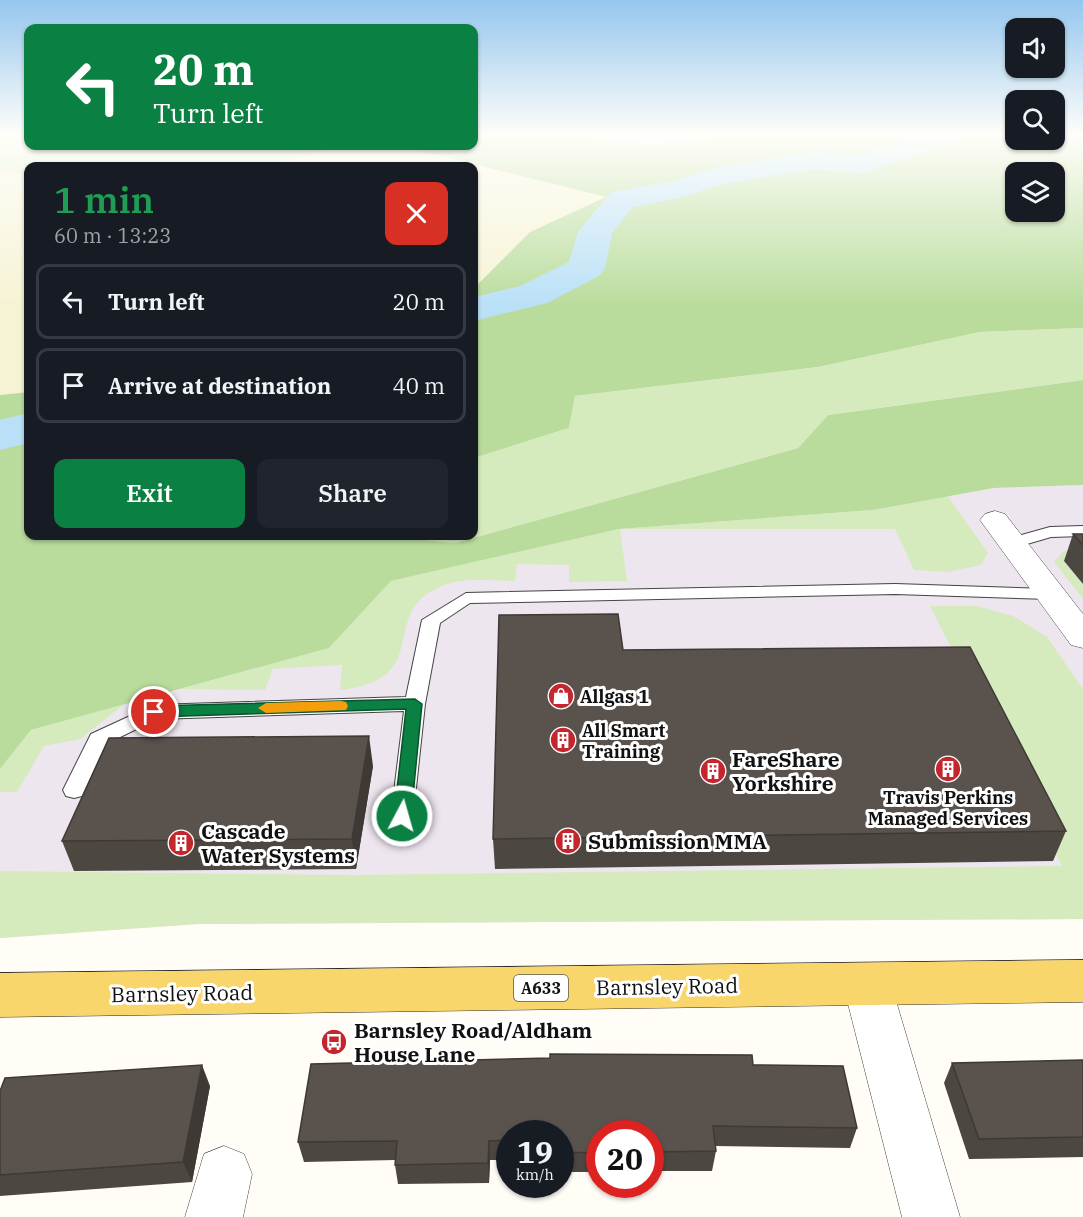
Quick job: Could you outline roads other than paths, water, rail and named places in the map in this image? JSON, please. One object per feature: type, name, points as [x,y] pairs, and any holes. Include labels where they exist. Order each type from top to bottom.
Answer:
[{"type":"main road","name":"Barnsley Road","points":[[0,995],[1083,981]]},
{"type":"street","points":[[1004,531],[1083,637]]},
{"type":"street","points":[[867,984],[931,1217]]},
{"type":"lane","points":[[1004,531],[1083,531]]},
{"type":"lane","points":[[402,816],[415,704],[431,620],[466,598],[896,589],[1051,594]]},
{"type":"lane","points":[[75,790],[98,738],[154,712],[415,704]]},
{"type":"waterway","points":[[478,308],[533,295],[586,268],[595,232],[622,199],[657,193]]},
{"type":"waterway","points":[[0,435],[24,429]]},
{"type":"place","name":"Allgas 1","points":[[561,696]]},
{"type":"place","name":"All Smart Training","points":[[563,740]]},
{"type":"place","name":"Travis Perkins Managed Services","points":[[948,769]]},
{"type":"place","name":"FareShare Yorkshire","points":[[713,771]]},
{"type":"place","name":"Submission MMA","points":[[568,841]]},
{"type":"place","name":"Cascade Water Systems","points":[[181,843]]},
{"type":"place","name":"Barnsley Road/Aldham House Lane","points":[[334,1042]]}]
